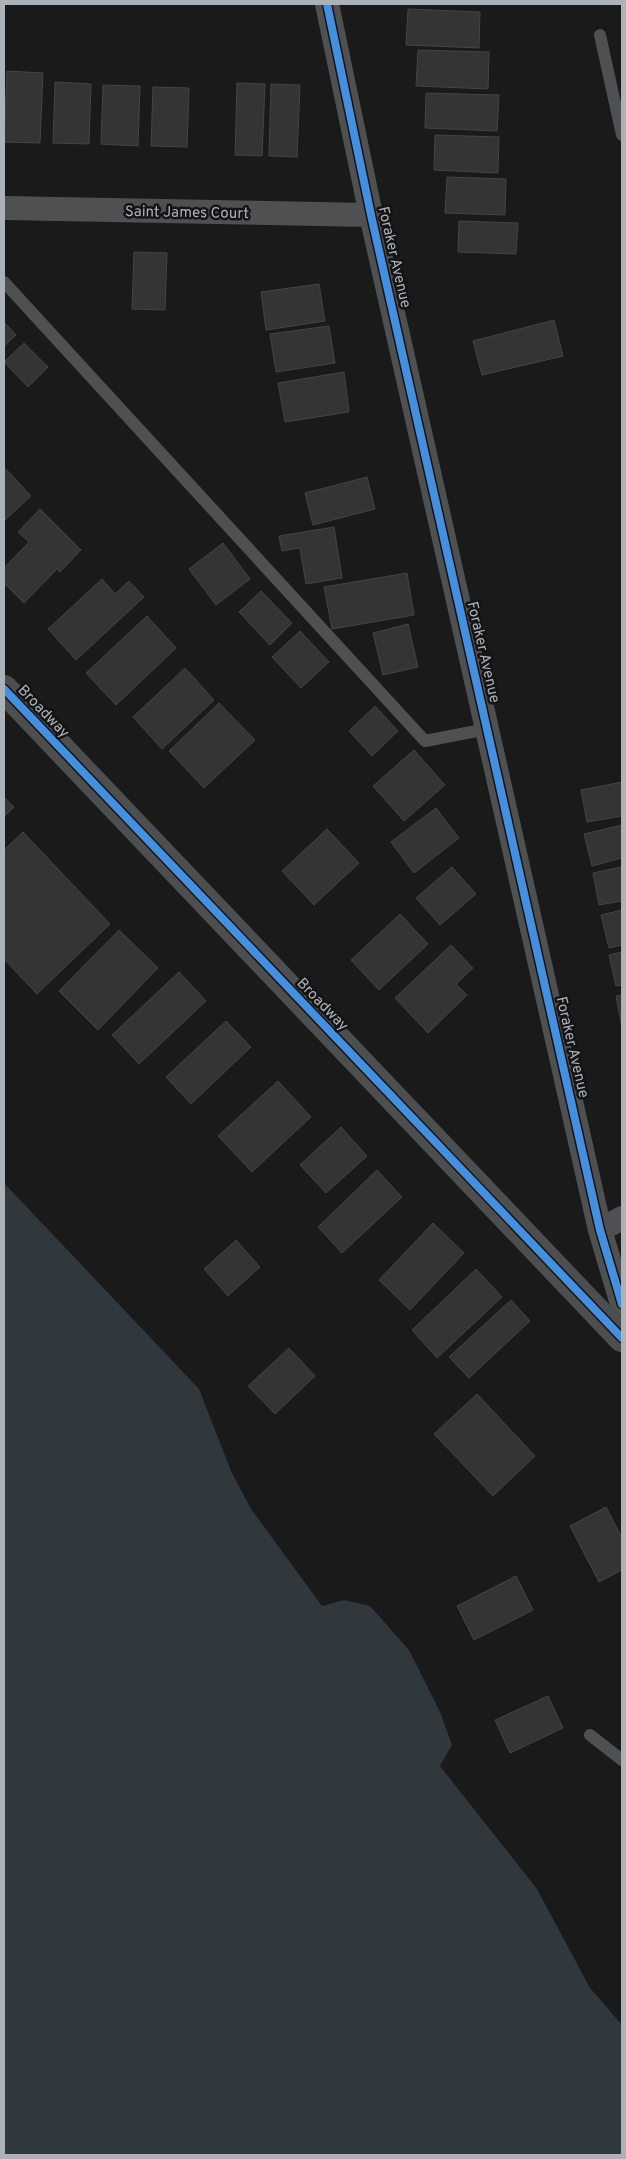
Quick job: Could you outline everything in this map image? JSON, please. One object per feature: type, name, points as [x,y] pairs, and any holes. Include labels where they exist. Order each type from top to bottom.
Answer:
[{"type":"street","name":"Foraker Avenue","points":[[327,4],[371,215],[600,1230],[622,1304]]},
{"type":"street","name":"Saint James Court","points":[[4,208],[371,215]]},
{"type":"street","name":"Broadway","points":[[4,689],[622,1338]]},
{"type":"street","points":[[600,1230],[622,1218]]},
{"type":"lane","points":[[600,35],[622,135]]},
{"type":"lane","points":[[4,282],[426,741],[487,729]]},
{"type":"lane","points":[[590,1735],[622,1760]]},
{"type":"shaded area","points":[[4,1183],[199,1389],[231,1471],[251,1509],[322,1606],[344,1600],[370,1606],[409,1650],[440,1712],[452,1745],[440,1766],[537,1889],[590,1988],[622,2025],[622,2155],[4,2155]]},
{"type":"building","points":[[408,9],[480,12],[479,48],[406,45]]},
{"type":"building","points":[[418,50],[489,52],[488,89],[416,86]]},
{"type":"building","points":[[7,71],[43,73],[40,143],[4,142]]},
{"type":"building","points":[[55,82],[91,84],[89,144],[53,143]]},
{"type":"building","points":[[237,83],[265,84],[262,156],[235,155]]},
{"type":"building","points":[[271,84],[300,85],[297,157],[269,156]]},
{"type":"building","points":[[103,85],[140,86],[138,146],[101,144]]},
{"type":"building","points":[[153,87],[189,88],[187,147],[151,146]]},
{"type":"building","points":[[426,93],[499,95],[497,131],[425,128]]},
{"type":"building","points":[[435,135],[499,137],[498,173],[434,170]]},
{"type":"building","points":[[447,177],[506,179],[505,215],[445,213]]},
{"type":"building","points":[[459,221],[518,223],[516,254],[458,252]]},
{"type":"building","points":[[134,252],[167,253],[165,310],[132,309]]},
{"type":"building","points":[[319,284],[325,321],[266,330],[261,292]]},
{"type":"building","points":[[554,320],[563,356],[482,375],[473,341]]},
{"type":"building","points":[[4,322],[16,335],[4,346]]},
{"type":"building","points":[[329,326],[335,363],[276,372],[270,334]]},
{"type":"building","points":[[24,343],[48,367],[28,387],[4,362]]},
{"type":"building","points":[[344,372],[349,412],[285,422],[278,383]]},
{"type":"building","points":[[4,467],[31,496],[4,521]]},
{"type":"building","points":[[367,477],[375,509],[313,525],[305,493]]},
{"type":"building","points":[[40,509],[81,550],[60,572],[57,569],[24,603],[4,583],[4,568],[29,542],[18,532]]},
{"type":"building","points":[[334,527],[342,578],[306,584],[300,548],[282,551],[279,536]]},
{"type":"building","points":[[223,543],[250,579],[216,605],[189,569]]},
{"type":"building","points":[[407,573],[414,615],[332,629],[324,587]]},
{"type":"building","points":[[102,579],[115,594],[129,581],[144,597],[76,660],[48,629]]},
{"type":"building","points":[[261,591],[292,623],[270,645],[239,612]]},
{"type":"building","points":[[147,616],[176,648],[116,705],[86,673]]},
{"type":"building","points":[[408,624],[418,667],[383,675],[373,633]]},
{"type":"building","points":[[300,631],[329,662],[301,688],[272,657]]},
{"type":"building","points":[[185,668],[214,700],[162,749],[133,717]]},
{"type":"building","points":[[219,703],[255,740],[204,788],[169,751]]},
{"type":"building","points":[[375,706],[398,731],[372,756],[349,731]]},
{"type":"building","points":[[414,750],[445,785],[404,821],[373,786]]},
{"type":"building","points":[[622,782],[622,816],[587,822],[581,790]]},
{"type":"building","points":[[4,797],[14,807],[4,817]]},
{"type":"building","points":[[436,808],[459,838],[414,873],[391,842]]},
{"type":"building","points":[[622,825],[622,858],[592,866],[584,834]]},
{"type":"building","points":[[327,829],[359,863],[314,905],[282,871]]},
{"type":"building","points":[[23,832],[110,924],[37,994],[4,959],[4,850]]},
{"type":"building","points":[[452,867],[476,894],[440,925],[416,898]]},
{"type":"building","points":[[622,867],[622,901],[599,905],[593,873]]},
{"type":"building","points":[[622,910],[622,945],[609,948],[601,915]]},
{"type":"building","points":[[400,914],[428,944],[379,990],[351,960]]},
{"type":"building","points":[[119,930],[158,968],[98,1030],[59,991]]},
{"type":"building","points":[[451,945],[473,968],[456,984],[467,995],[428,1033],[395,998]]},
{"type":"building","points":[[622,952],[622,985],[616,986],[609,955]]},
{"type":"building","points":[[179,972],[206,1001],[139,1064],[112,1035]]},
{"type":"building","points":[[622,995],[622,1027],[616,996]]},
{"type":"building","points":[[226,1021],[251,1047],[191,1104],[166,1077]]},
{"type":"building","points":[[278,1081],[311,1117],[252,1172],[218,1136]]},
{"type":"building","points":[[341,1127],[367,1156],[326,1193],[300,1165]]},
{"type":"building","points":[[377,1170],[402,1197],[342,1253],[318,1227]]},
{"type":"building","points":[[433,1223],[464,1253],[410,1310],[379,1280]]},
{"type":"building","points":[[236,1240],[260,1267],[228,1296],[204,1269]]},
{"type":"building","points":[[476,1269],[502,1297],[437,1358],[412,1330]]},
{"type":"building","points":[[511,1300],[530,1321],[469,1378],[449,1357]]},
{"type":"building","points":[[289,1348],[315,1376],[275,1414],[248,1386]]},
{"type":"building","points":[[477,1394],[535,1456],[493,1496],[434,1434]]},
{"type":"building","points":[[606,1507],[622,1538],[622,1570],[599,1582],[570,1526]]},
{"type":"building","points":[[516,1576],[533,1610],[474,1640],[457,1606]]},
{"type":"building","points":[[548,1696],[563,1728],[510,1753],[495,1720]]},
{"type":"cycle path","points":[[327,4],[371,215],[600,1230],[622,1304]]},
{"type":"cycle path","points":[[4,689],[622,1338]]}]
